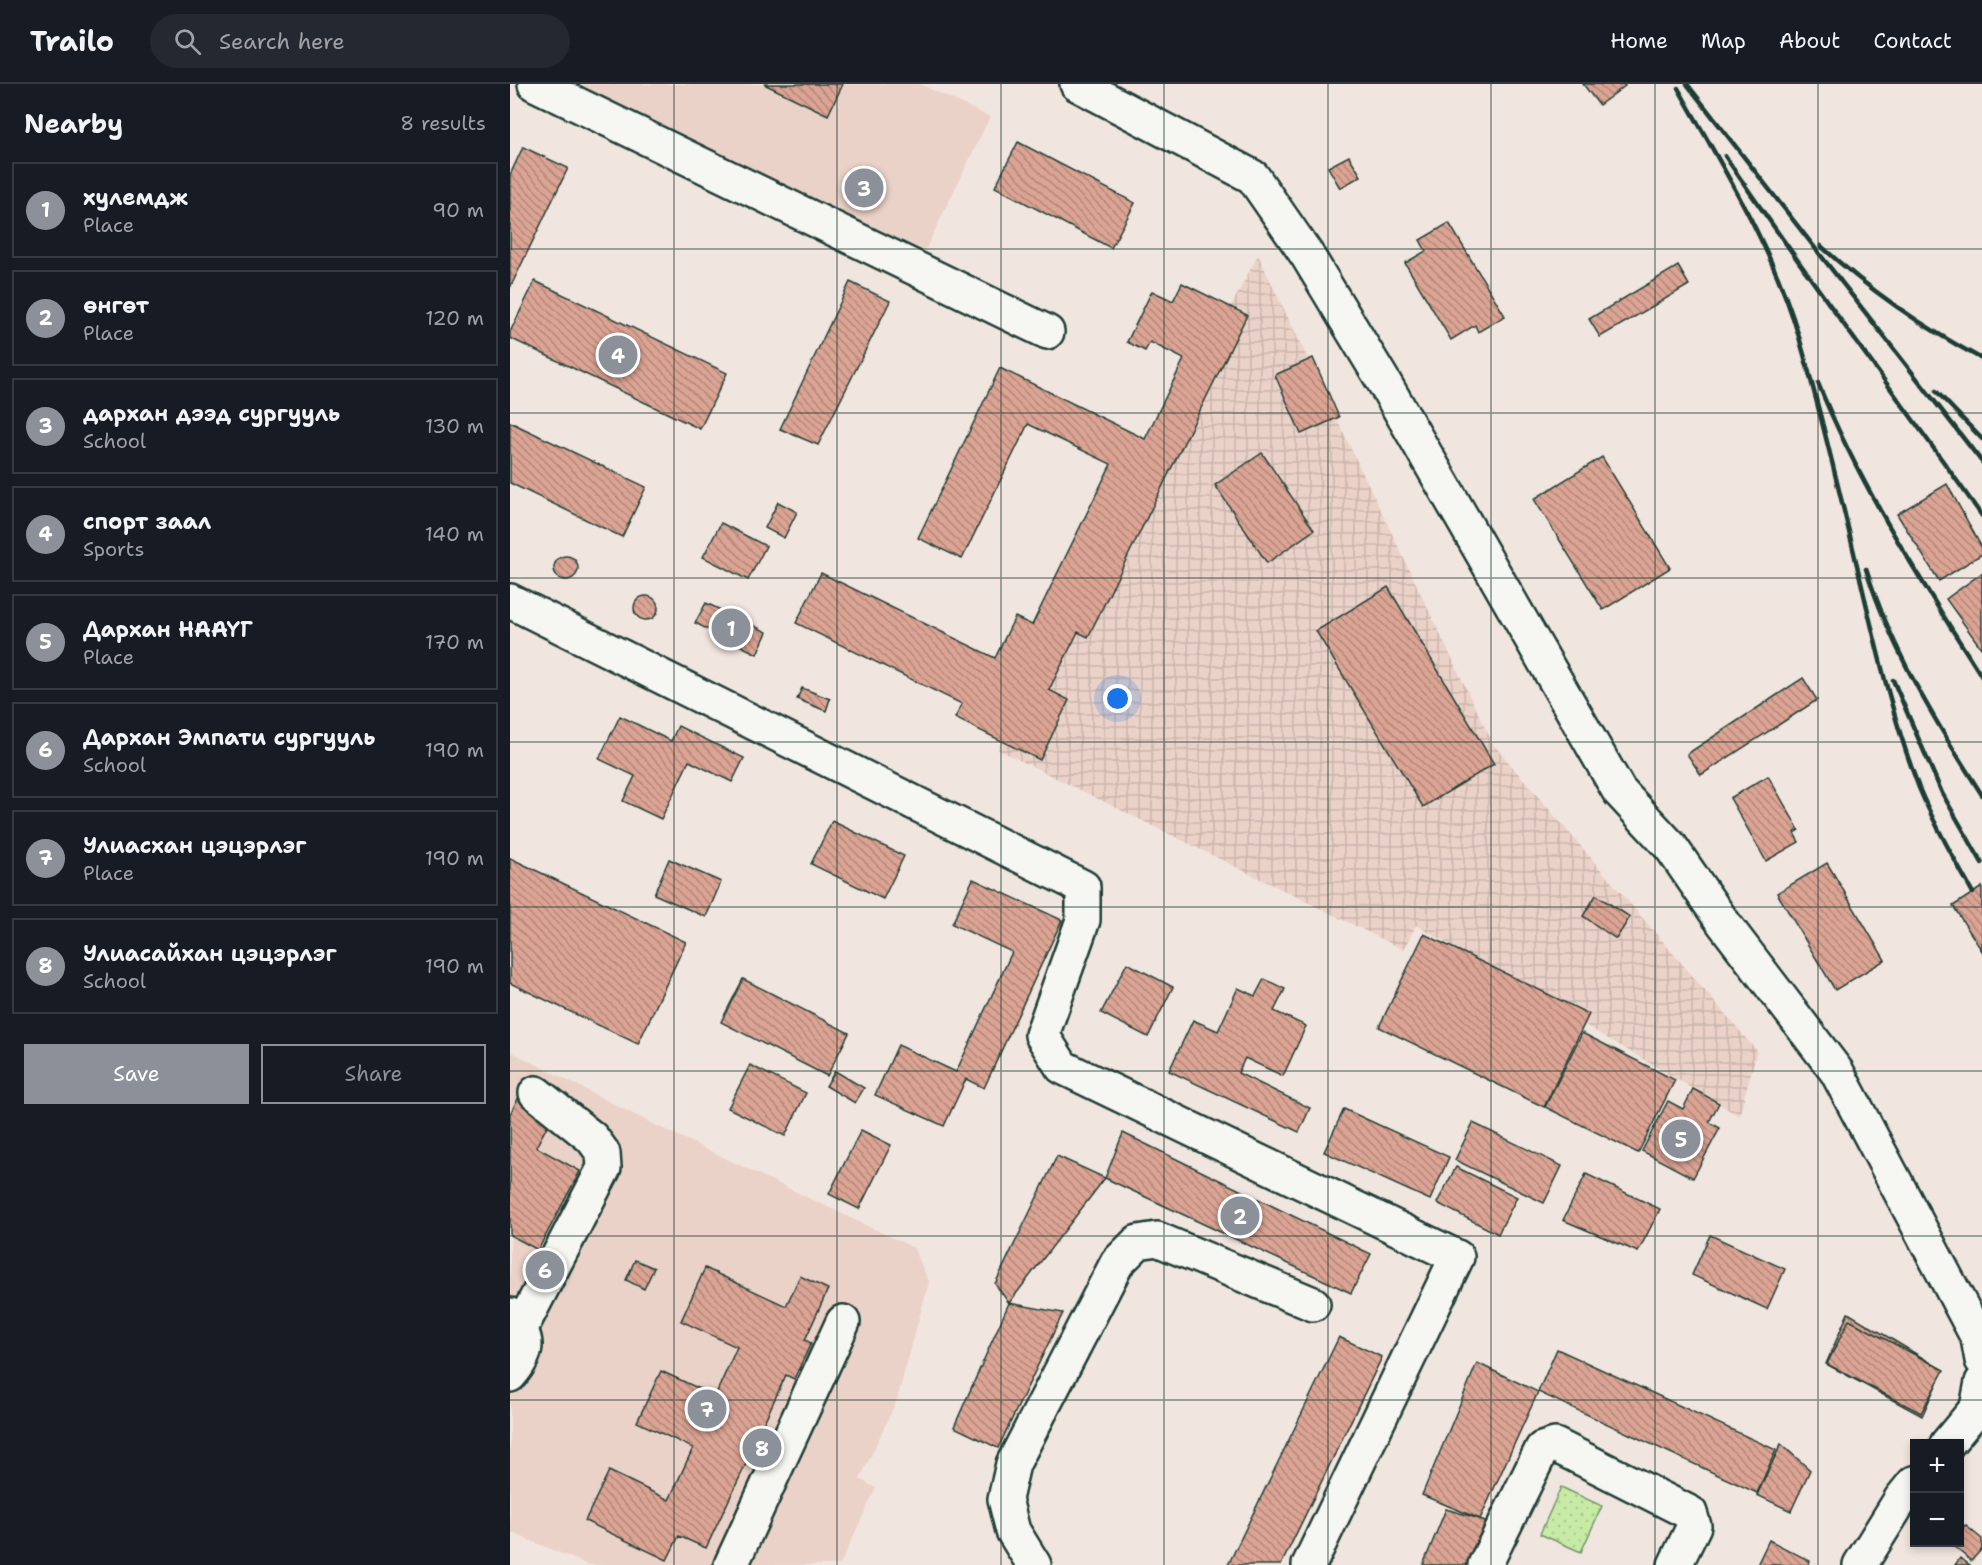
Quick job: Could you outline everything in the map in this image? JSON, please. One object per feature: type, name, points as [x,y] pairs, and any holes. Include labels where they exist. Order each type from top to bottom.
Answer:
[{"type":"street","points":[[535,84],[1047,332]]},
{"type":"street","points":[[1077,84],[1253,177],[1307,255],[1385,384],[1619,791],[1671,847],[1722,921],[1837,1072],[1978,1338],[1982,1360]]},
{"type":"street","points":[[510,601],[1083,887],[1083,920],[1042,1035],[1062,1067],[1457,1257],[1309,1565]]},
{"type":"street","points":[[510,1375],[520,1364],[527,1342],[516,1322],[604,1168],[603,1153],[592,1138],[536,1093]]},
{"type":"street","points":[[1034,1565],[1013,1531],[1005,1499],[1013,1464],[1117,1263],[1138,1242],[1157,1239],[1313,1304]]},
{"type":"street","points":[[731,1565],[843,1322]]},
{"type":"street","points":[[1950,1439],[1980,1399]]},
{"type":"street","points":[[1485,1565],[1542,1449],[1555,1445],[1690,1514],[1694,1526],[1675,1565]]},
{"type":"street","points":[[1860,1565],[1910,1488]]},
{"type":"shaded area","points":[[556,84],[920,84],[990,117],[921,259]]},
{"type":"shaded area","points":[[1258,255],[1493,744],[1757,1051],[1739,1116],[1416,925],[1404,950],[997,749]]},
{"type":"shaded area","points":[[510,1051],[649,1122],[914,1248],[929,1282],[897,1400],[860,1479],[876,1488],[840,1565],[588,1565],[510,1532]]},
{"type":"green space","points":[[1561,1487],[1602,1506],[1581,1552],[1540,1534]]},
{"type":"building","points":[[764,84],[843,84],[828,115]]},
{"type":"building","points":[[1583,84],[1623,84],[1625,86],[1599,105]]},
{"type":"building","points":[[1018,142],[1135,203],[1111,248],[995,187]]},
{"type":"building","points":[[523,147],[568,168],[510,288],[510,175]]},
{"type":"building","points":[[1349,156],[1361,176],[1340,188],[1328,167]]},
{"type":"building","points":[[1449,223],[1505,316],[1478,332],[1475,325],[1451,340],[1405,263],[1426,251],[1420,240]]},
{"type":"building","points":[[1678,266],[1689,285],[1600,337],[1589,319]]},
{"type":"building","points":[[535,281],[727,373],[700,429],[510,338],[510,332]]},
{"type":"building","points":[[850,282],[890,301],[818,445],[780,429]]},
{"type":"building","points":[[1182,283],[1247,315],[1088,637],[1078,632],[1049,690],[1069,700],[1040,760],[955,718],[962,704],[796,623],[821,573],[995,658],[1015,617],[1032,625],[1111,464],[1028,424],[962,559],[918,538],[1000,368],[1145,439],[1184,359],[1150,342],[1145,351],[1127,342],[1152,291],[1173,301]]},
{"type":"building","points":[[1313,358],[1339,417],[1301,434],[1275,375]]},
{"type":"building","points":[[510,422],[646,487],[622,537],[510,483]]},
{"type":"building","points":[[1262,453],[1314,530],[1267,563],[1215,485]]},
{"type":"building","points":[[1602,457],[1670,568],[1603,610],[1534,499]]},
{"type":"building","points":[[1947,484],[1982,548],[1982,554],[1939,581],[1897,514]]},
{"type":"building","points":[[778,502],[797,512],[784,538],[765,528]]},
{"type":"building","points":[[721,523],[766,546],[748,580],[703,557]]},
{"type":"building","points":[[566,556],[575,559],[578,568],[575,577],[566,580],[557,577],[554,568],[557,559]]},
{"type":"building","points":[[1982,573],[1982,648],[1981,648],[1946,599]]},
{"type":"building","points":[[1388,587],[1494,764],[1423,807],[1316,631]]},
{"type":"building","points":[[646,596],[655,599],[658,608],[655,617],[646,620],[637,617],[634,608],[637,599]]},
{"type":"building","points":[[706,603],[767,632],[757,654],[695,623]]},
{"type":"building","points":[[1803,678],[1817,700],[1701,775],[1687,754]]},
{"type":"building","points":[[802,688],[830,699],[826,711],[797,699]]},
{"type":"building","points":[[620,716],[671,741],[678,726],[744,758],[732,782],[689,761],[661,819],[623,801],[635,776],[599,759]]},
{"type":"building","points":[[1768,776],[1799,830],[1794,833],[1799,842],[1766,861],[1730,798]]},
{"type":"building","points":[[832,821],[904,856],[883,899],[811,864]]},
{"type":"building","points":[[510,858],[686,942],[638,1044],[510,983]]},
{"type":"building","points":[[669,859],[721,882],[706,917],[654,894]]},
{"type":"building","points":[[1827,863],[1885,960],[1835,990],[1777,893]]},
{"type":"building","points":[[973,879],[1062,920],[984,1088],[966,1079],[944,1126],[875,1095],[898,1045],[956,1072],[1012,952],[952,924]]},
{"type":"building","points":[[1982,887],[1982,951],[1953,906]]},
{"type":"building","points":[[1596,895],[1630,917],[1616,939],[1583,916]]},
{"type":"building","points":[[1424,934],[1589,1014],[1544,1107],[1379,1027]]},
{"type":"building","points":[[1127,963],[1173,987],[1148,1037],[1101,1013]]},
{"type":"building","points":[[743,979],[849,1033],[827,1076],[721,1022]]},
{"type":"building","points":[[1264,979],[1285,989],[1274,1011],[1306,1026],[1283,1076],[1245,1058],[1238,1073],[1310,1108],[1299,1132],[1169,1071],[1193,1020],[1218,1031],[1238,988],[1255,996]]},
{"type":"building","points":[[1582,1033],[1675,1080],[1638,1153],[1545,1107]]},
{"type":"building","points":[[750,1065],[806,1093],[785,1136],[728,1108]]},
{"type":"building","points":[[835,1071],[864,1088],[855,1103],[826,1086]]},
{"type":"building","points":[[1693,1089],[1719,1103],[1709,1122],[1720,1128],[1693,1178],[1642,1151],[1668,1101],[1683,1109]]},
{"type":"building","points":[[520,1095],[554,1113],[536,1147],[580,1171],[538,1250],[510,1235],[510,1114]]},
{"type":"building","points":[[1344,1109],[1449,1157],[1430,1200],[1324,1152]]},
{"type":"building","points":[[1473,1123],[1562,1166],[1544,1203],[1455,1160]]},
{"type":"building","points":[[861,1130],[891,1145],[859,1209],[829,1194]]},
{"type":"building","points":[[1123,1133],[1371,1254],[1351,1293],[1105,1178]]},
{"type":"building","points":[[1057,1156],[1105,1178],[1009,1303],[995,1284]]},
{"type":"building","points":[[1456,1167],[1517,1197],[1498,1234],[1437,1203]]},
{"type":"building","points":[[1586,1174],[1660,1209],[1638,1252],[1563,1220]]},
{"type":"building","points":[[1710,1235],[1785,1269],[1767,1309],[1692,1275]]},
{"type":"building","points":[[635,1260],[654,1268],[644,1289],[626,1280]]},
{"type":"building","points":[[705,1268],[786,1306],[800,1276],[828,1289],[805,1340],[811,1343],[794,1379],[786,1375],[759,1433],[767,1437],[762,1448],[755,1445],[706,1548],[679,1536],[667,1560],[585,1521],[609,1471],[669,1500],[693,1448],[637,1422],[661,1371],[715,1396],[737,1347],[681,1321]]},
{"type":"building","points":[[1009,1303],[1063,1313],[998,1448],[954,1427]]},
{"type":"building","points":[[1848,1313],[1943,1370],[1922,1416],[1826,1364]]},
{"type":"building","points":[[1849,1320],[1944,1370],[1921,1413],[1827,1364]]},
{"type":"building","points":[[1339,1337],[1382,1357],[1281,1565],[1228,1565]]},
{"type":"building","points":[[1557,1349],[1776,1450],[1757,1493],[1538,1392]]},
{"type":"building","points":[[1477,1363],[1538,1392],[1480,1519],[1422,1495]]},
{"type":"building","points":[[1781,1444],[1810,1470],[1791,1511],[1757,1495]]},
{"type":"building","points":[[1446,1509],[1480,1519],[1497,1530],[1483,1565],[1423,1565]]},
{"type":"building","points":[[1964,1526],[1982,1539],[1982,1549],[1971,1561],[1955,1547],[1964,1547]]},
{"type":"building","points":[[1769,1540],[1810,1561],[1808,1565],[1757,1565]]},
{"type":"building","points":[[1960,1558],[1970,1565],[1955,1565]]},
{"type":"railway","points":[[1687,84],[1982,462]]},
{"type":"railway","points":[[1678,88],[1746,209],[1788,304],[1816,397],[1879,658],[1901,736],[1919,788],[1944,841],[1973,893]]},
{"type":"railway","points":[[1725,156],[1982,516]]},
{"type":"railway","points":[[1821,246],[1898,307],[1982,359]]},
{"type":"railway","points":[[1818,383],[1853,459],[1893,533],[1982,677]]},
{"type":"railway","points":[[1936,391],[1982,439]]},
{"type":"railway","points":[[1866,569],[1889,629],[1916,686],[1982,795]]},
{"type":"railway","points":[[1893,680],[1942,793],[1982,863]]},
{"type":"place","name":"дархан дээд сургууль","points":[[864,188]]},
{"type":"place","name":"спорт заал","points":[[618,355]]},
{"type":"place","name":"хулемдж","points":[[731,628]]},
{"type":"place","name":"Дархан НААҮГ","points":[[1681,1139]]},
{"type":"place","name":"өнгөт","points":[[1240,1216]]},
{"type":"place","name":"Дархан Эмпати сургууль","points":[[545,1270]]},
{"type":"place","name":"Улиасхан цэцэрлэг","points":[[707,1409]]},
{"type":"place","name":"Улиасайхан цэцэрлэг","points":[[762,1448]]}]
